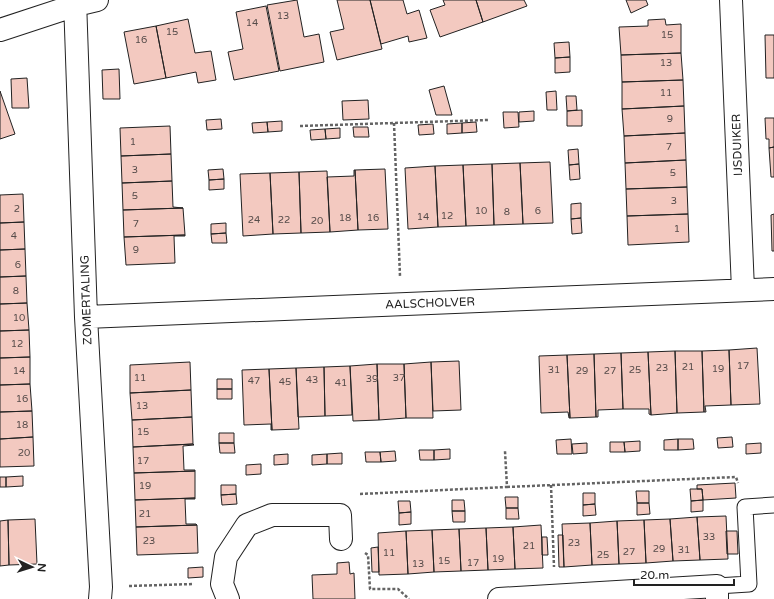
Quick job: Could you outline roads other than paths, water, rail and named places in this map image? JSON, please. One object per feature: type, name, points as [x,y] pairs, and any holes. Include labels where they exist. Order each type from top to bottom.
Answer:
[{"type":"street","points":[[0,30],[76,2],[97,0]]},
{"type":"street","name":"IJSDUIKER","points":[[731,0],[743,290]]},
{"type":"street","name":"ZOMERTALING","points":[[76,2],[86,316],[100,593]]},
{"type":"street","name":"AALSCHOLVER","points":[[86,316],[774,289]]},
{"type":"street","points":[[225,591],[226,557],[247,525],[272,515],[340,516],[341,539]]},
{"type":"street","points":[[499,599],[717,592]]},
{"type":"lane","points":[[717,592],[749,584],[745,507],[774,505]]}]
